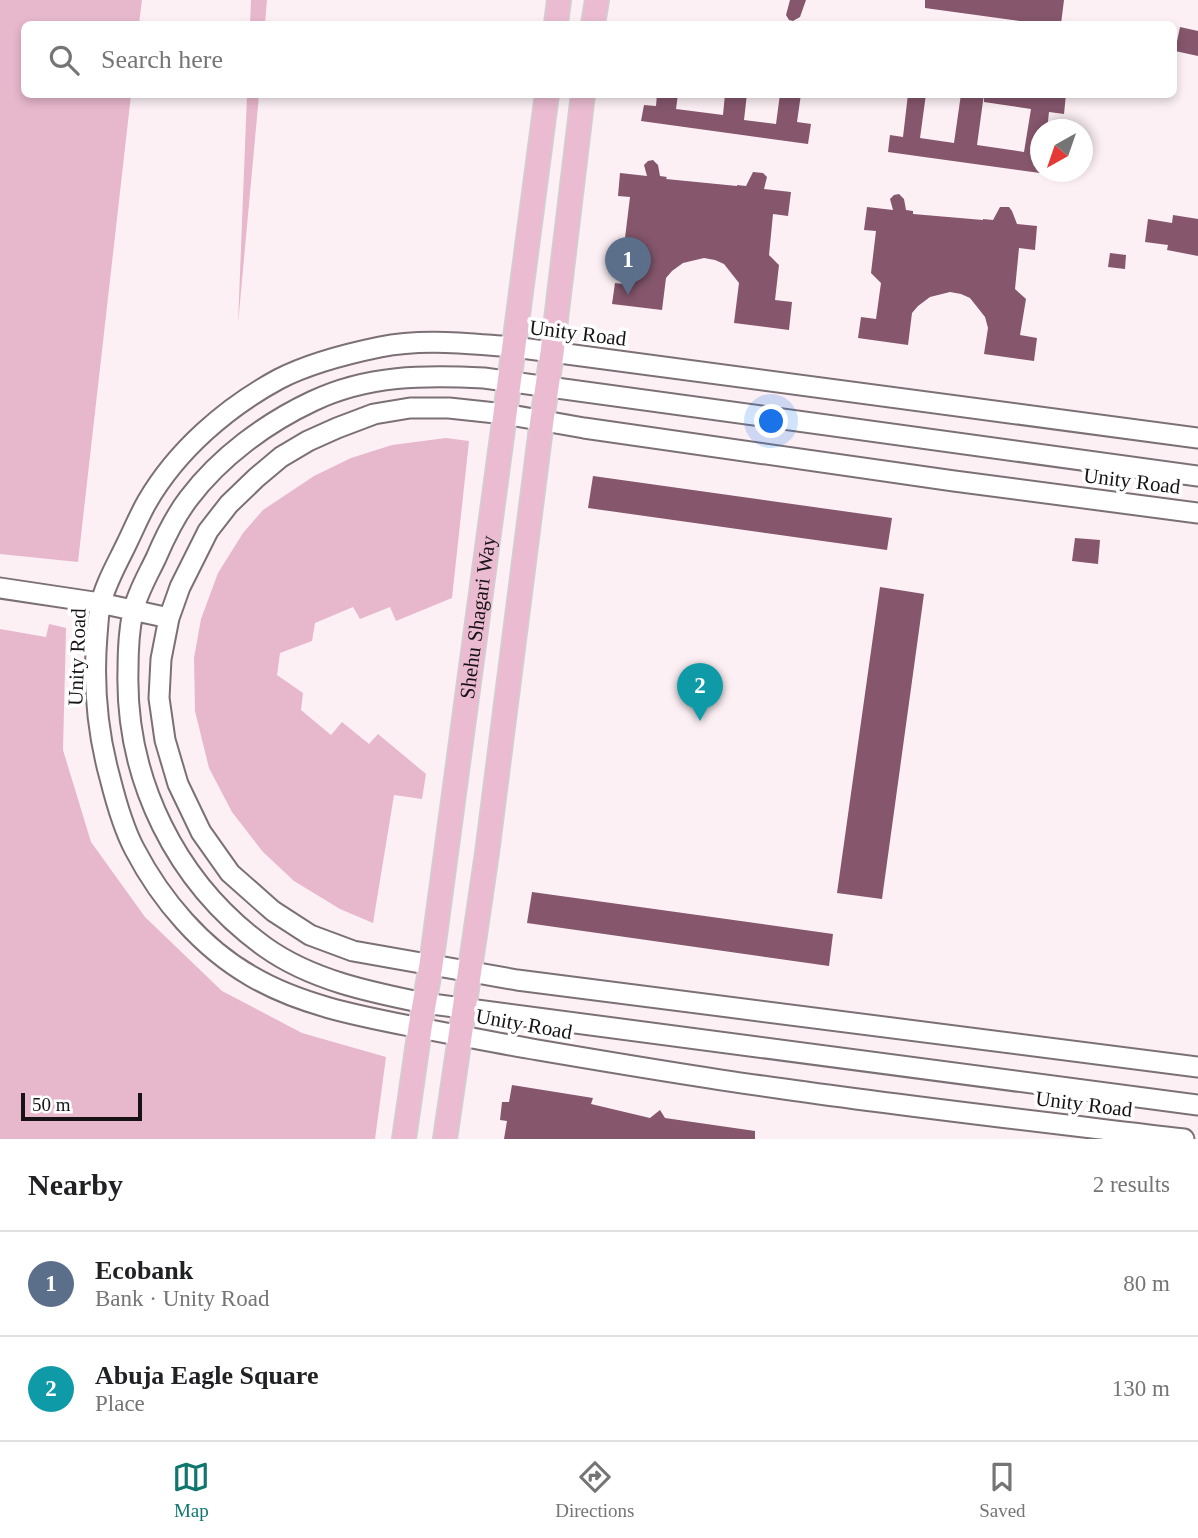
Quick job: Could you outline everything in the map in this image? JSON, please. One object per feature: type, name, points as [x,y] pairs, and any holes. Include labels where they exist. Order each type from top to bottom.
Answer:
[{"type":"main road","points":[[556,21],[559,0]]},
{"type":"main road","points":[[594,21],[597,0]]},
{"type":"main road","name":"Shehu Shagari Way","points":[[404,1139],[419,1028],[431,965],[546,98]]},
{"type":"main road","name":"Shehu Shagari Way","points":[[445,1139],[488,853],[583,98]]},
{"type":"street","name":"Unity Road","points":[[1184,1139],[677,1074],[460,1037],[374,1019],[288,995],[248,975],[216,951],[183,920],[159,888],[135,850],[117,805],[103,752],[95,696],[100,603],[148,500],[167,473],[216,422],[281,378],[315,364],[385,345],[429,342],[552,352],[1198,438]]},
{"type":"street","name":"Unity Road","points":[[1198,476],[509,382],[435,376],[389,378],[353,386],[314,400],[281,418],[251,437],[223,461],[190,497],[161,546],[134,610],[128,652],[127,694],[134,745],[147,791],[165,833],[185,866],[233,921],[267,948],[303,968],[383,995],[424,1003],[1198,1105]]},
{"type":"street","name":"Unity Road","points":[[1198,513],[940,480],[505,414],[450,408],[410,408],[374,414],[337,428],[290,452],[256,478],[229,504],[208,531],[180,587],[169,618],[159,698],[165,740],[177,784],[201,832],[230,873],[273,911],[310,935],[353,951],[470,972],[632,995],[1198,1067]]},
{"type":"street","points":[[0,588],[100,603],[169,618]]},
{"type":"shaded area","points":[[0,0],[142,0],[139,21],[21,21],[21,98],[131,98],[78,562],[0,554]]},
{"type":"shaded area","points":[[251,0],[267,0],[265,21],[250,21]]},
{"type":"shaded area","points":[[247,98],[259,98],[238,324]]},
{"type":"shaded area","points":[[446,438],[469,441],[452,598],[396,621],[390,607],[360,619],[353,607],[315,623],[312,641],[280,653],[277,675],[303,693],[301,710],[331,735],[342,722],[369,744],[378,734],[426,774],[422,799],[394,795],[373,923],[340,909],[294,881],[263,852],[232,812],[209,768],[195,711],[194,658],[201,619],[218,573],[243,533],[263,510],[314,476],[351,458],[392,445]]},
{"type":"shaded area","points":[[49,624],[66,628],[63,750],[91,842],[145,917],[222,991],[302,1033],[386,1057],[375,1139],[0,1139],[0,629],[46,637]]},
{"type":"building","points":[[790,0],[806,0],[800,17],[793,21],[786,15]]},
{"type":"building","points":[[925,0],[1064,0],[1061,21],[1019,21],[925,8]]},
{"type":"building","points":[[1180,27],[1198,31],[1198,56],[1177,51]]},
{"type":"building","points":[[657,98],[677,98],[676,109],[723,115],[725,98],[747,98],[744,120],[776,124],[779,98],[800,98],[797,122],[811,124],[808,144],[641,121],[644,105],[656,106]]},
{"type":"building","points":[[908,98],[925,98],[920,138],[954,143],[960,98],[983,98],[977,145],[1024,152],[1031,109],[984,102],[984,98],[1066,98],[1064,114],[1049,112],[1048,119],[1030,119],[1030,172],[888,152],[890,135],[903,137]]},
{"type":"building","points":[[653,160],[658,165],[660,176],[667,177],[666,179],[746,186],[753,172],[763,173],[767,177],[764,189],[791,192],[788,216],[773,214],[769,255],[779,265],[775,300],[792,302],[789,330],[734,323],[739,283],[724,264],[704,258],[683,263],[666,278],[662,310],[612,304],[615,283],[630,285],[634,249],[625,238],[630,197],[618,196],[620,173],[647,176],[644,165]]},
{"type":"building","points":[[899,194],[904,199],[906,210],[913,211],[913,214],[993,220],[1000,207],[1009,207],[1017,224],[1037,226],[1035,250],[1019,248],[1015,289],[1026,299],[1020,335],[1037,338],[1034,361],[984,354],[988,328],[985,317],[970,298],[950,292],[930,297],[912,313],[908,345],[858,338],[861,317],[876,319],[881,283],[871,273],[876,231],[864,230],[867,207],[893,210],[890,199]]},
{"type":"building","points":[[1173,215],[1198,219],[1198,256],[1167,250],[1168,245],[1145,242],[1148,219],[1172,223]]},
{"type":"building","points":[[1110,253],[1126,255],[1125,269],[1108,267]]},
{"type":"building","points":[[593,476],[892,518],[887,550],[588,508]]},
{"type":"building","points":[[1075,538],[1100,540],[1098,564],[1072,561]]},
{"type":"building","points":[[880,587],[924,594],[882,899],[837,893]]},
{"type":"building","points":[[532,892],[833,934],[829,966],[527,923]]},
{"type":"building","points":[[512,1085],[593,1098],[591,1104],[650,1118],[660,1110],[665,1118],[755,1131],[755,1139],[504,1139],[507,1121],[500,1120],[502,1102],[509,1102]]},
{"type":"place","name":"Ecobank","points":[[628,295]]},
{"type":"place","name":"Abuja Eagle Square","points":[[700,721]]}]
